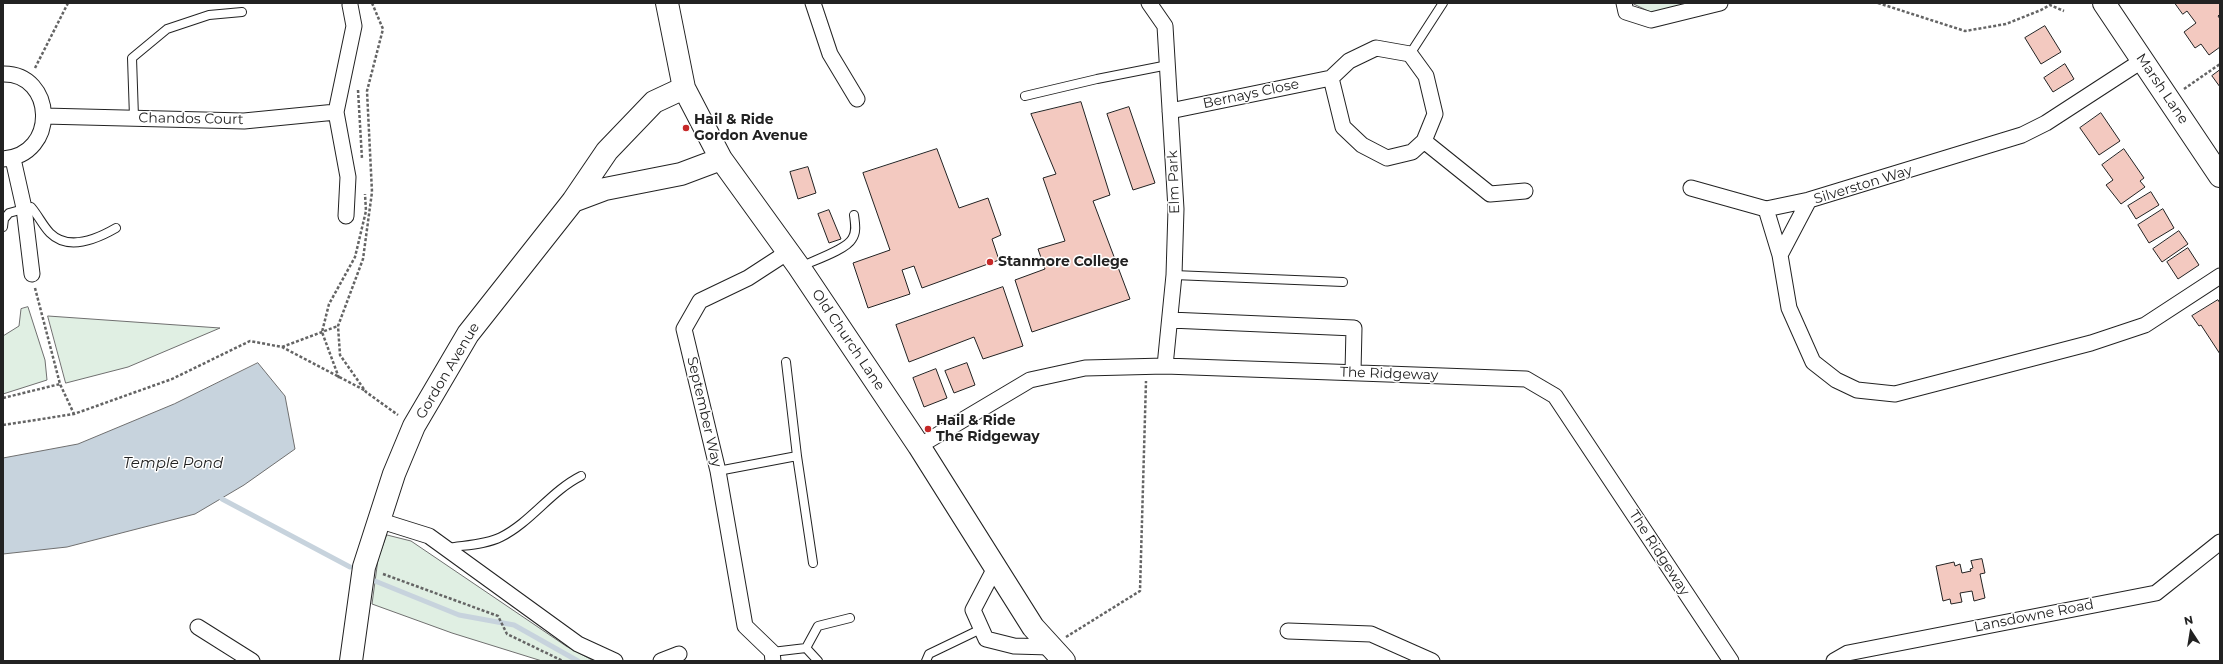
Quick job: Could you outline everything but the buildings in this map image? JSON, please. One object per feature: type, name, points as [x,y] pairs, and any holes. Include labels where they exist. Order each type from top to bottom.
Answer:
[{"type":"street","name":"Old Church Lane","points":[[667,3],[684,88],[721,159],[794,259],[919,446],[1033,627],[1057,654]]},
{"type":"street","points":[[813,3],[830,54],[857,99]]},
{"type":"street","name":"Elm Park","points":[[1149,3],[1165,26],[1176,209],[1174,275],[1166,366]]},
{"type":"street","points":[[1624,3],[1626,12],[1651,20],[1720,3]]},
{"type":"street","name":"Marsh Lane","points":[[2104,3],[2220,176]]},
{"type":"street","points":[[346,216],[348,177],[336,112],[354,26],[350,4]]},
{"type":"street","points":[[1376,48],[1410,54],[1426,76],[1436,114],[1424,141],[1412,152],[1387,158],[1362,145],[1343,127],[1331,78],[1349,61],[1376,48]]},
{"type":"street","name":"Silverston Way","points":[[1780,255],[1809,200],[2022,135],[2046,123],[2143,60]]},
{"type":"street","points":[[3,74],[20,78],[27,82],[38,94],[44,107],[42,130],[35,144],[24,154],[8,159],[24,208],[32,274]]},
{"type":"street","name":"Bernays Close","points":[[1170,111],[1331,78]]},
{"type":"street","name":"Gordon Avenue","points":[[351,661],[364,567],[394,474],[414,426],[468,334],[573,201],[606,151],[654,102],[684,88]]},
{"type":"street","name":"Chandos Court","points":[[44,116],[244,121],[336,112]]},
{"type":"street","points":[[1424,141],[1490,194],[1525,191]]},
{"type":"street","points":[[573,201],[605,189],[681,174],[721,159]]},
{"type":"street","points":[[1691,188],[1766,209],[1809,200]]},
{"type":"street","points":[[1766,209],[1780,255],[1789,308],[1813,362],[1836,380],[1857,390],[1895,394],[2091,342],[2145,325],[2220,276]]},
{"type":"street","name":"September Way","points":[[772,656],[745,626],[718,472],[684,329],[700,301],[748,278],[794,259]]},
{"type":"street","points":[[1170,320],[1354,328],[1353,372]]},
{"type":"street","name":"The Ridgeway","points":[[919,446],[1030,380],[1085,368],[1166,366],[1526,379],[1555,396],[1731,661]]},
{"type":"street","points":[[378,520],[429,536],[578,644],[615,661]]},
{"type":"street","name":"Lansdowne Road","points":[[1834,661],[1848,653],[2156,592],[2220,542]]},
{"type":"street","points":[[995,568],[973,610],[986,639],[1057,654]]},
{"type":"street","points":[[198,627],[252,661]]},
{"type":"street","points":[[1288,631],[1371,634],[1432,661]]},
{"type":"street","points":[[661,661],[679,654]]},
{"type":"lane","points":[[1410,54],[1443,3]]},
{"type":"lane","points":[[134,118],[132,58],[167,29],[209,15],[242,12]]},
{"type":"lane","points":[[1025,96],[1097,79],[1168,65]]},
{"type":"lane","points":[[3,227],[4,219],[9,212],[24,208],[31,208],[49,232],[60,240],[74,242],[96,239],[116,228]]},
{"type":"lane","points":[[794,259],[845,246],[852,240],[855,233],[854,215]]},
{"type":"lane","points":[[1174,275],[1343,282]]},
{"type":"lane","points":[[786,362],[797,456],[813,563]]},
{"type":"lane","points":[[718,472],[797,456]]},
{"type":"lane","points":[[446,548],[491,541],[502,537],[534,513],[566,483],[581,476]]},
{"type":"lane","points":[[772,656],[806,648],[818,626],[850,618]]},
{"type":"lane","points":[[926,661],[929,654],[981,629]]},
{"type":"lane","points":[[806,648],[818,661]]},
{"type":"path","points":[[366,392],[340,355],[338,326],[363,259],[372,192],[367,91],[383,29],[372,3]]},
{"type":"path","points":[[1878,3],[1965,31],[2006,24],[2041,10],[2050,4],[2064,11]]},
{"type":"path","points":[[27,82],[67,4]]},
{"type":"path","points":[[2182,90],[2220,64]]},
{"type":"path","points":[[32,274],[60,384],[74,414]]},
{"type":"path","points":[[282,347],[338,326]]},
{"type":"path","points":[[3,425],[74,414],[172,379],[250,340],[282,347],[366,392],[414,426]]},
{"type":"path","points":[[1057,654],[1140,591],[1147,366]]},
{"type":"path","points":[[3,398],[60,384]]},
{"type":"path","points":[[364,567],[498,616],[507,634],[564,661]]},
{"type":"green space","points":[[1632,3],[1694,3],[1655,14]]},
{"type":"green space","points":[[28,307],[45,360],[47,380],[3,394],[3,336],[19,326],[21,309]]},
{"type":"green space","points":[[48,316],[220,328],[128,367],[66,383]]},
{"type":"green space","points":[[387,535],[411,541],[566,646],[594,661],[542,661],[452,633],[372,604],[378,559]]},
{"type":"water","name":"Temple Pond","points":[[258,363],[285,396],[295,449],[244,485],[195,514],[67,547],[3,554],[3,458],[78,444],[174,404]]},
{"type":"waterway","points":[[222,499],[350,567]]},
{"type":"waterway","points":[[375,581],[459,615],[514,625],[578,661]]},
{"type":"place","name":"Hail & Ride Gordon Avenue","points":[[686,128]]},
{"type":"place","name":"Stanmore College","points":[[990,262]]},
{"type":"place","name":"Hail & Ride The Ridgeway","points":[[928,429]]}]
